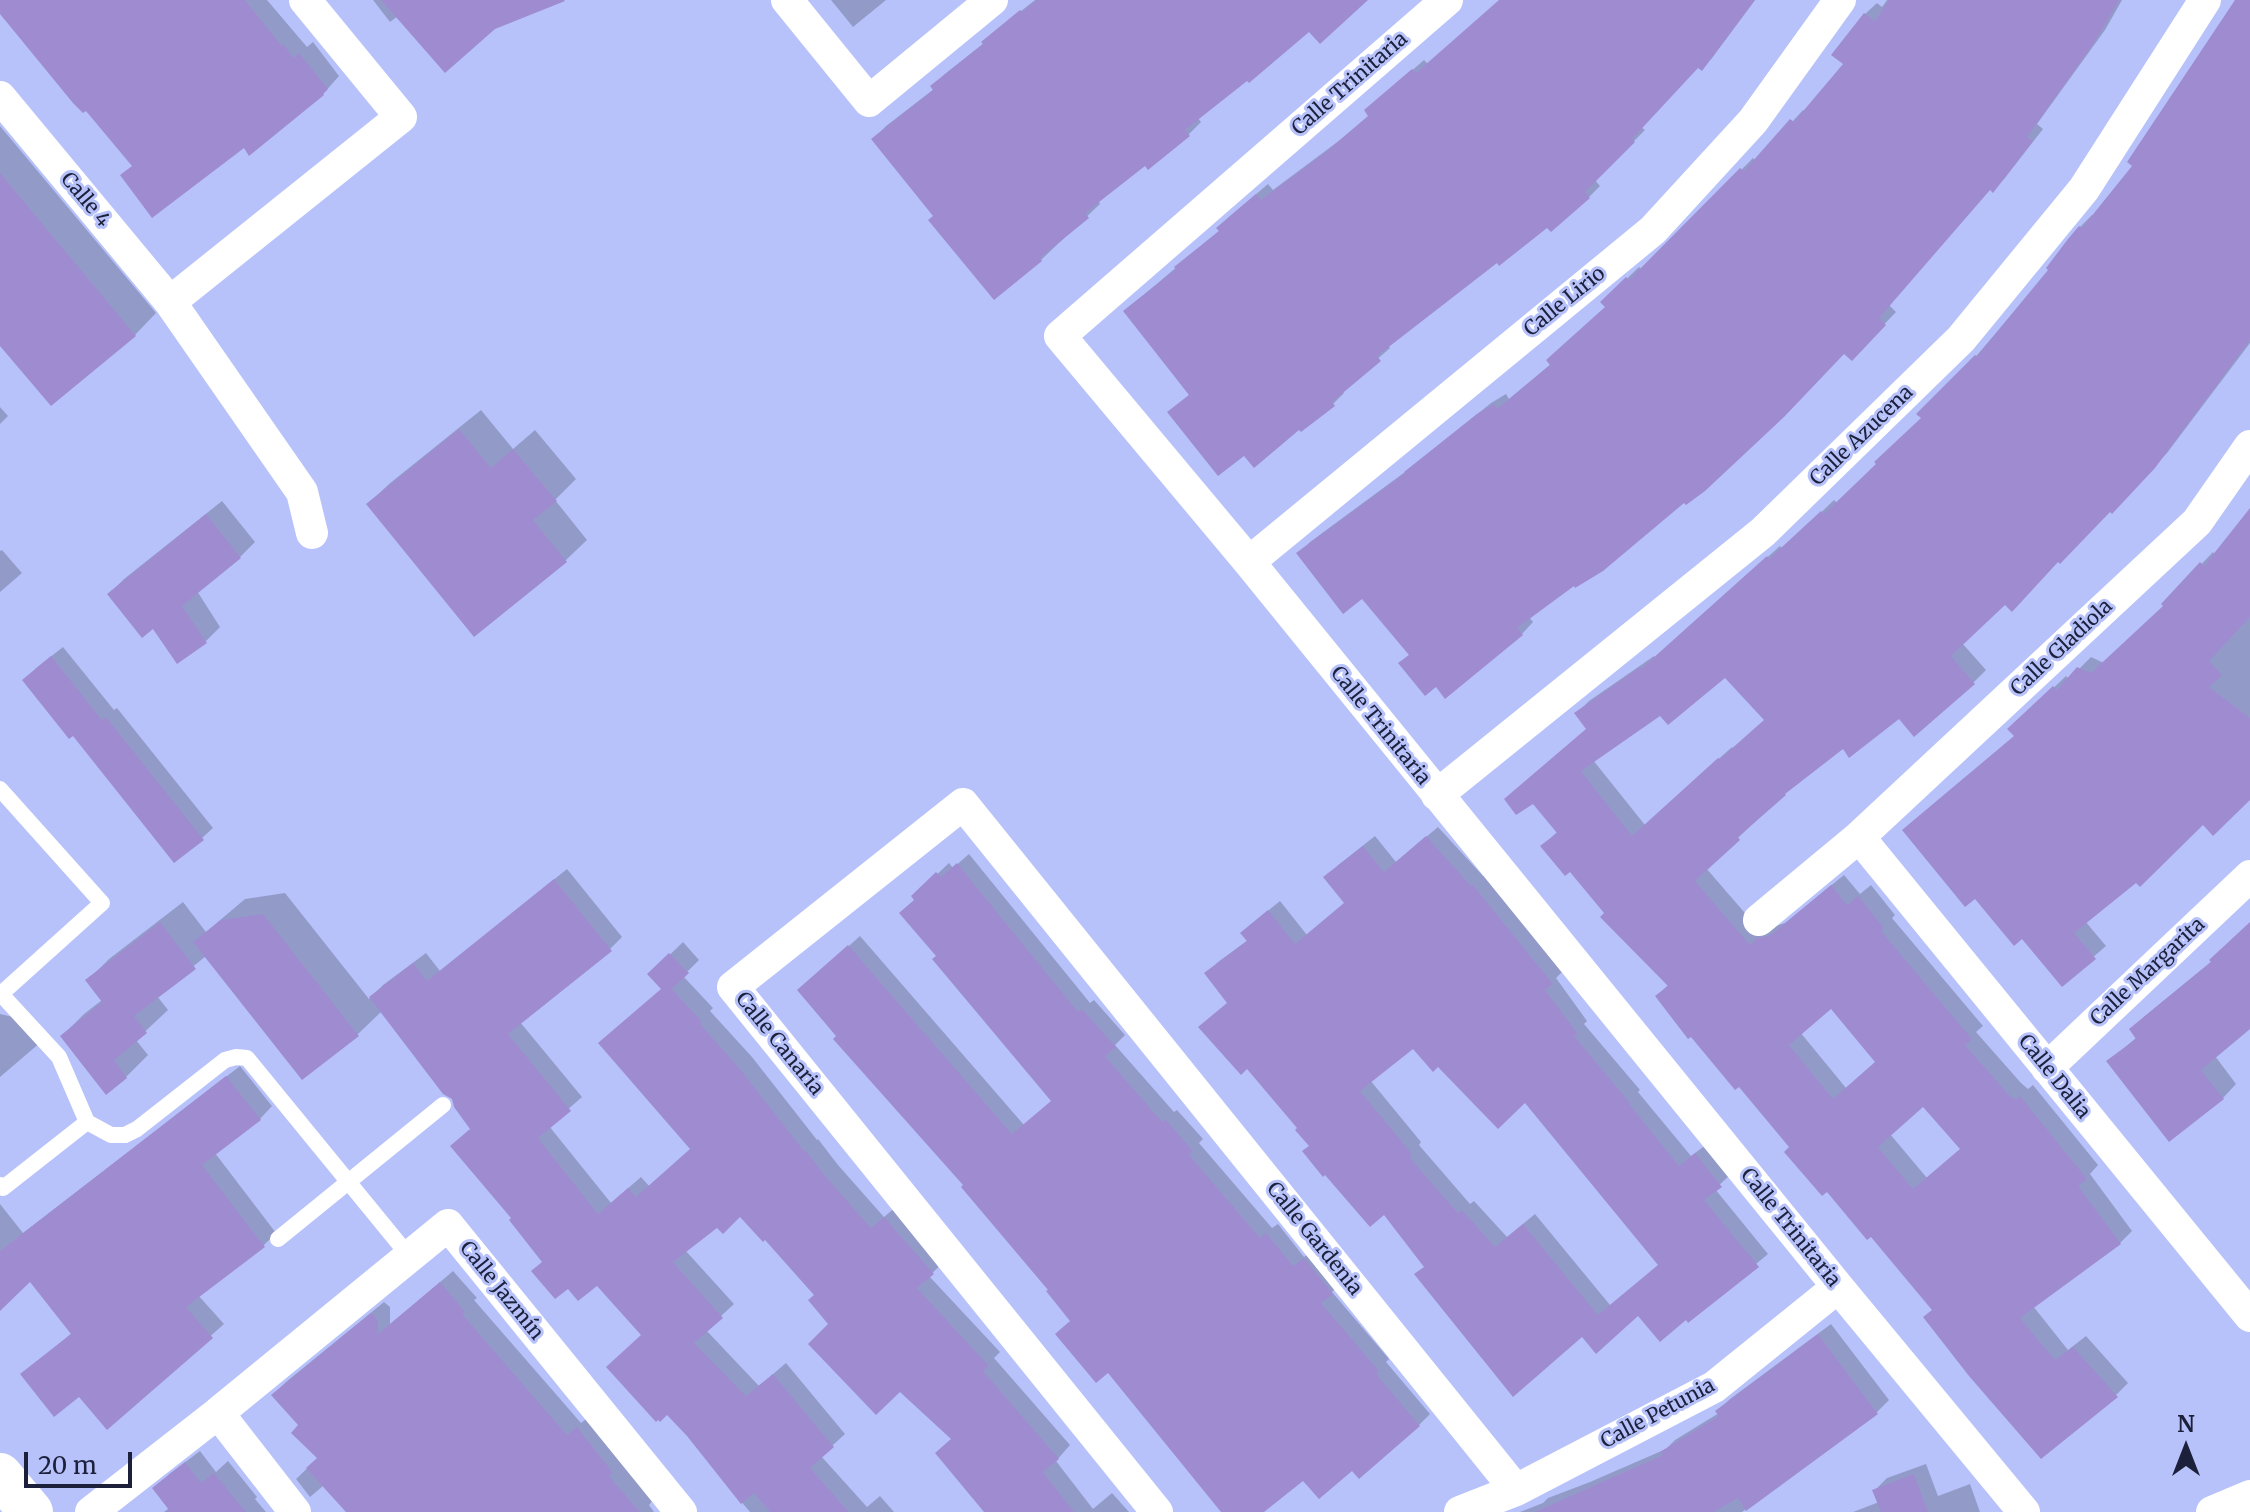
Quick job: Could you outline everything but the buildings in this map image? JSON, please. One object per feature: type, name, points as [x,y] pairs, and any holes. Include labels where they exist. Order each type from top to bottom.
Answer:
[{"type":"street","points":[[170,302],[401,117],[305,0]]},
{"type":"street","points":[[787,0],[869,101],[992,0]]},
{"type":"street","name":"Calle Trinitaria","points":[[1447,0],[1060,336],[1249,562],[2024,1512]]},
{"type":"street","name":"Calle Lirio","points":[[1249,562],[1653,230],[1753,121],[1840,0]]},
{"type":"street","name":"Calle Azucena","points":[[1437,795],[1763,532],[1961,339],[2084,189],[2205,0]]},
{"type":"street","name":"Calle 4","points":[[0,97],[170,302],[302,492],[312,533]]},
{"type":"street","name":"Calle Gladiola","points":[[1759,920],[1859,837],[2197,522],[2250,446]]},
{"type":"street","name":"Calle Canaria","points":[[1112,988],[963,804],[733,987],[1157,1512]]},
{"type":"street","name":"Calle Dalia","points":[[1859,837],[2250,1316]]},
{"type":"street","name":"Calle Margarita","points":[[2047,1068],[2250,876]]},
{"type":"street","name":"Calle Gardenia","points":[[1112,988],[1516,1490]]},
{"type":"street","name":"Calle Jazmín","points":[[91,1512],[218,1413],[448,1225],[681,1512]]},
{"type":"street","name":"Calle Petunia","points":[[1460,1512],[1516,1490],[1714,1387],[1838,1287]]},
{"type":"street","points":[[218,1413],[295,1512]]},
{"type":"street","points":[[0,1475],[31,1512]]},
{"type":"street","points":[[2212,1512],[2250,1496]]},
{"type":"lane","points":[[0,789],[102,903],[1,993],[59,1057],[87,1122],[111,1135],[125,1135],[225,1060],[247,1058],[409,1256]]},
{"type":"lane","points":[[278,1239],[443,1105]]},
{"type":"lane","points":[[0,1185],[3,1188],[87,1122]]}]
